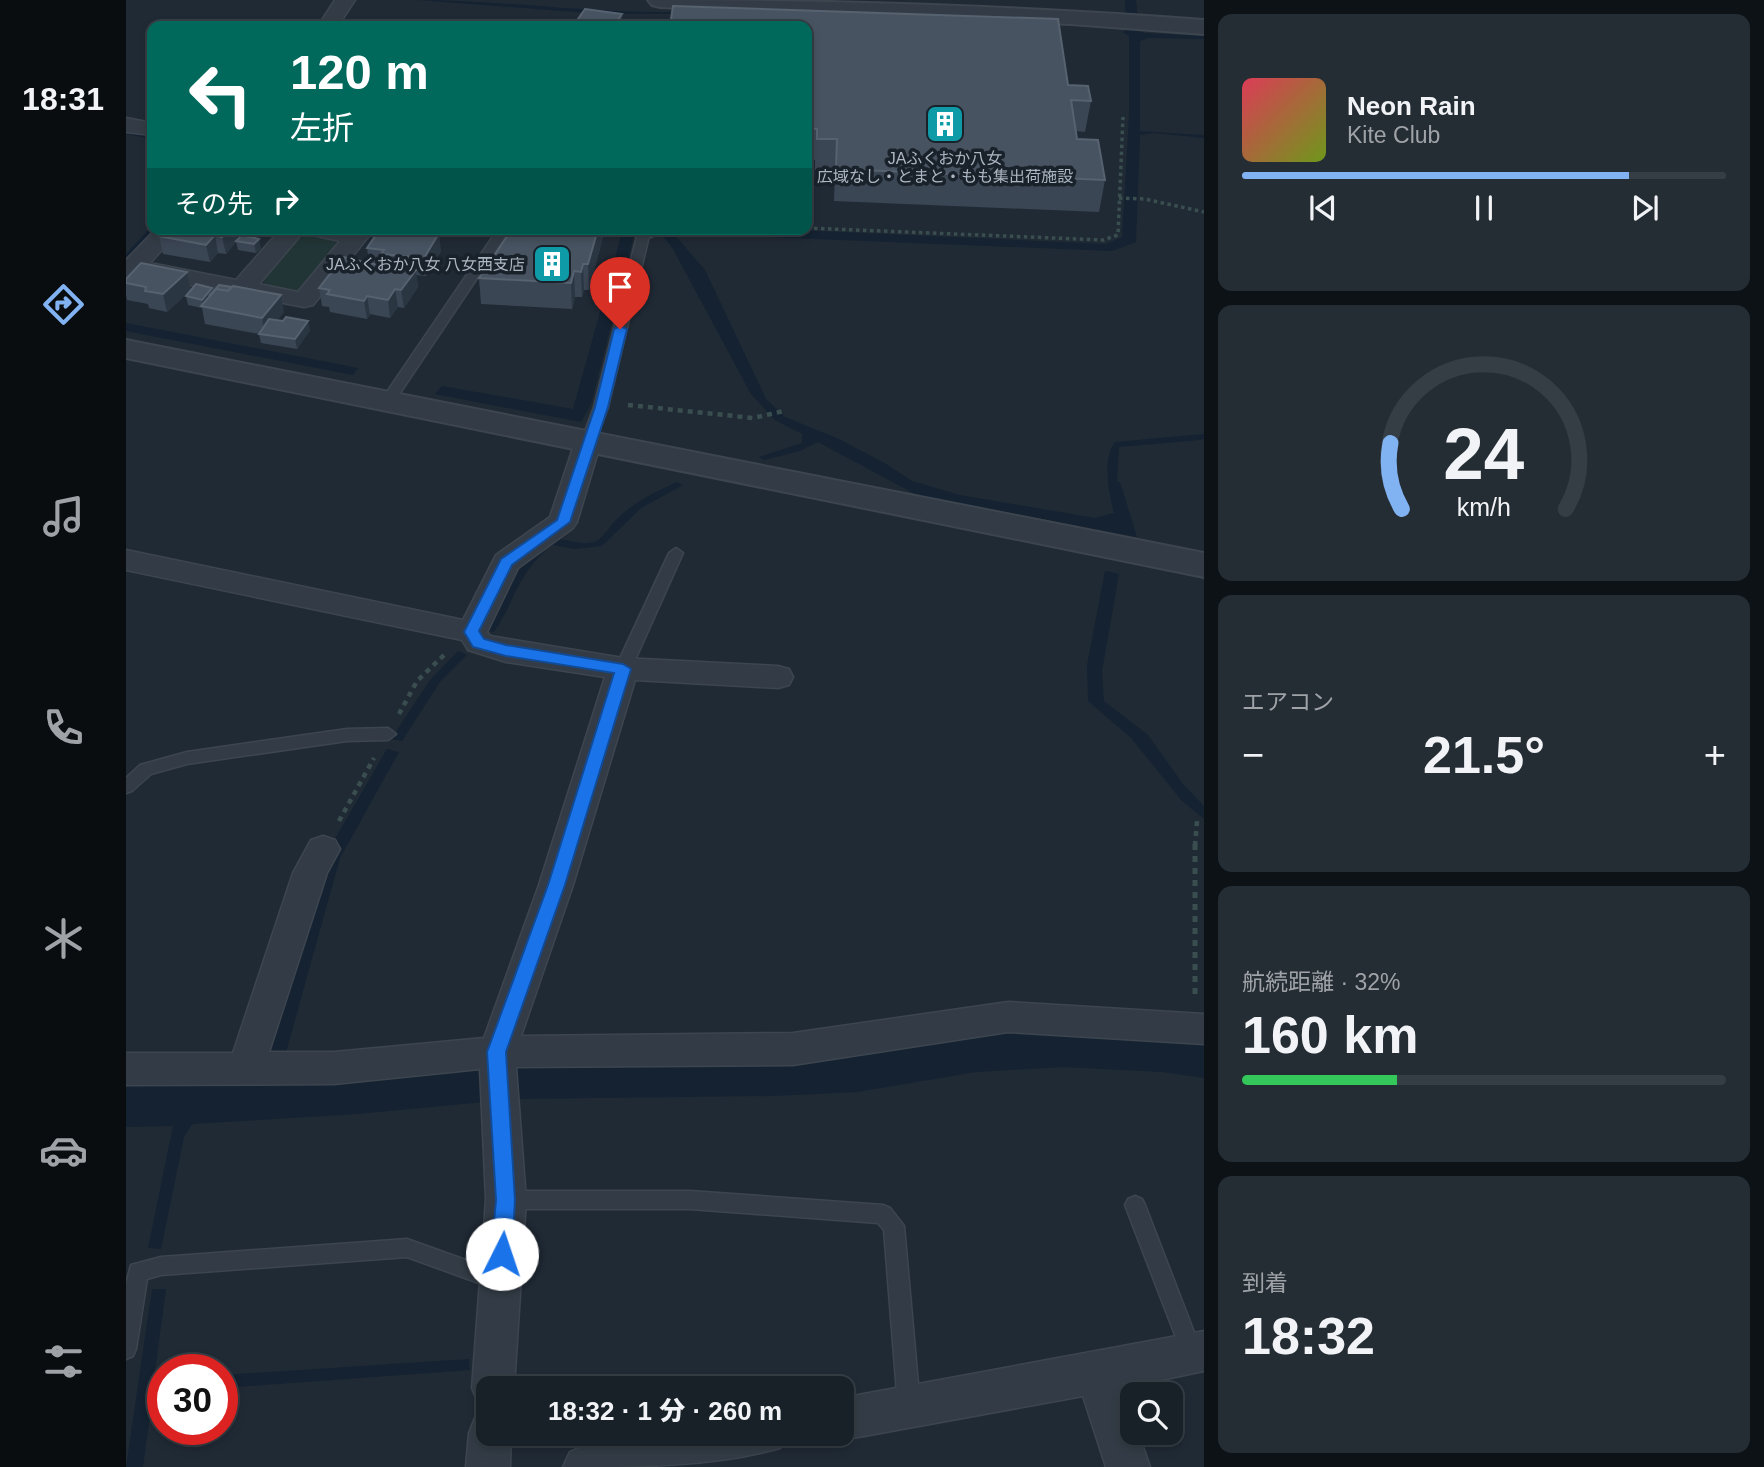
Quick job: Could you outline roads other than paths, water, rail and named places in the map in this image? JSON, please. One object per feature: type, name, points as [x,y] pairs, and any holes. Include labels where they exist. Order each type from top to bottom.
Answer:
[{"type":"street","points":[[330,21],[345,0]]},
{"type":"street","points":[[660,0],[1118,20],[1204,27]]},
{"type":"street","points":[[126,125],[147,128]]},
{"type":"street","points":[[129,271],[163,235]]},
{"type":"street","points":[[242,288],[289,235]]},
{"type":"street","points":[[129,271],[304,300],[356,237],[346,235]]},
{"type":"street","points":[[126,349],[1204,565]]},
{"type":"street","points":[[471,632],[506,562],[563,522],[588,442]]},
{"type":"street","points":[[126,561],[471,632],[479,643],[506,651],[623,669],[778,677]]},
{"type":"street","points":[[494,1376],[506,1200],[496,1052],[556,885],[623,669]]},
{"type":"street","points":[[246,1068],[310,873],[323,849]]},
{"type":"street","points":[[126,1069],[334,1068],[496,1052],[793,1049],[1008,1017],[1199,1028]]},
{"type":"street","points":[[854,1417],[1198,1352]]},
{"type":"street","points":[[1097,1373],[1128,1467]]},
{"type":"street","points":[[488,1467],[489,1446]]},
{"type":"street","points":[[585,1467],[696,1446]]},
{"type":"lane","points":[[387,402],[500,235]]},
{"type":"lane","points":[[588,442],[602,402],[643,235]]},
{"type":"lane","points":[[623,669],[676,553]]},
{"type":"lane","points":[[126,787],[146,769],[187,758],[347,735],[388,734]]},
{"type":"lane","points":[[506,1200],[690,1200],[883,1214],[894,1226],[909,1406]]},
{"type":"lane","points":[[1135,1205],[1198,1352]]},
{"type":"lane","points":[[126,1349],[132,1268],[407,1248],[500,1281]]},
{"type":"water","points":[[417,0],[649,12],[721,9],[745,5],[747,0],[752,0],[752,4],[717,14],[603,14]]},
{"type":"water","points":[[1125,0],[1136,0],[1139,29],[1144,33],[1204,36],[1204,39],[1149,38],[1140,41],[1140,131],[1204,135],[1204,138],[1153,133],[1140,135],[1136,242],[1112,251],[722,235],[812,235],[812,231],[1106,244],[1122,237],[1129,116],[1129,36],[1123,32],[1126,29]]},
{"type":"water","points":[[621,235],[634,235],[591,404],[581,422],[435,394],[442,386],[573,409]]},
{"type":"water","points":[[662,235],[675,235],[705,270],[766,399],[785,417],[839,439],[912,481],[960,495],[1095,518],[1114,513],[1108,466],[1115,442],[1204,434],[1204,439],[1119,447],[1117,482],[1120,482],[1137,537],[917,495],[818,442],[800,451],[764,460],[759,457],[802,443],[802,434],[775,420],[751,394],[673,249]]},
{"type":"water","points":[[126,323],[358,368],[353,375],[126,331]]},
{"type":"water","points":[[677,482],[683,485],[641,508],[602,546],[575,549],[553,545],[525,574],[494,632],[485,630],[523,563],[543,543],[554,539],[586,543],[596,541],[631,507]]},
{"type":"water","points":[[1105,571],[1119,574],[1102,671],[1104,701],[1148,735],[1183,784],[1204,806],[1204,819],[1182,801],[1131,738],[1088,701],[1087,665]]},
{"type":"water","points":[[458,651],[467,655],[440,682],[402,741],[391,739],[430,680]]},
{"type":"water","points":[[387,749],[399,752],[340,858],[278,1081],[1009,1030],[1204,1039],[1204,1078],[1162,1072],[1063,1067],[976,1072],[857,1092],[774,1096],[514,1099],[358,1114],[192,1124],[184,1137],[161,1249],[148,1248],[173,1126],[126,1127],[126,1081],[259,1080],[325,856]]},
{"type":"water","points":[[152,1289],[166,1289],[157,1354],[147,1354],[147,1437],[143,1467],[126,1467]]},
{"type":"water","points":[[469,1359],[470,1370],[238,1387],[238,1374]]},
{"type":"waterway","points":[[126,132],[147,136]]},
{"type":"waterway","points":[[126,259],[148,235]]},
{"type":"place","name":"JAふくおか八女 広域なし・とまと・もも集出荷施設","points":[[945,124]]},
{"type":"place","name":"JAふくおか八女 八女西支店","points":[[552,264]]}]
